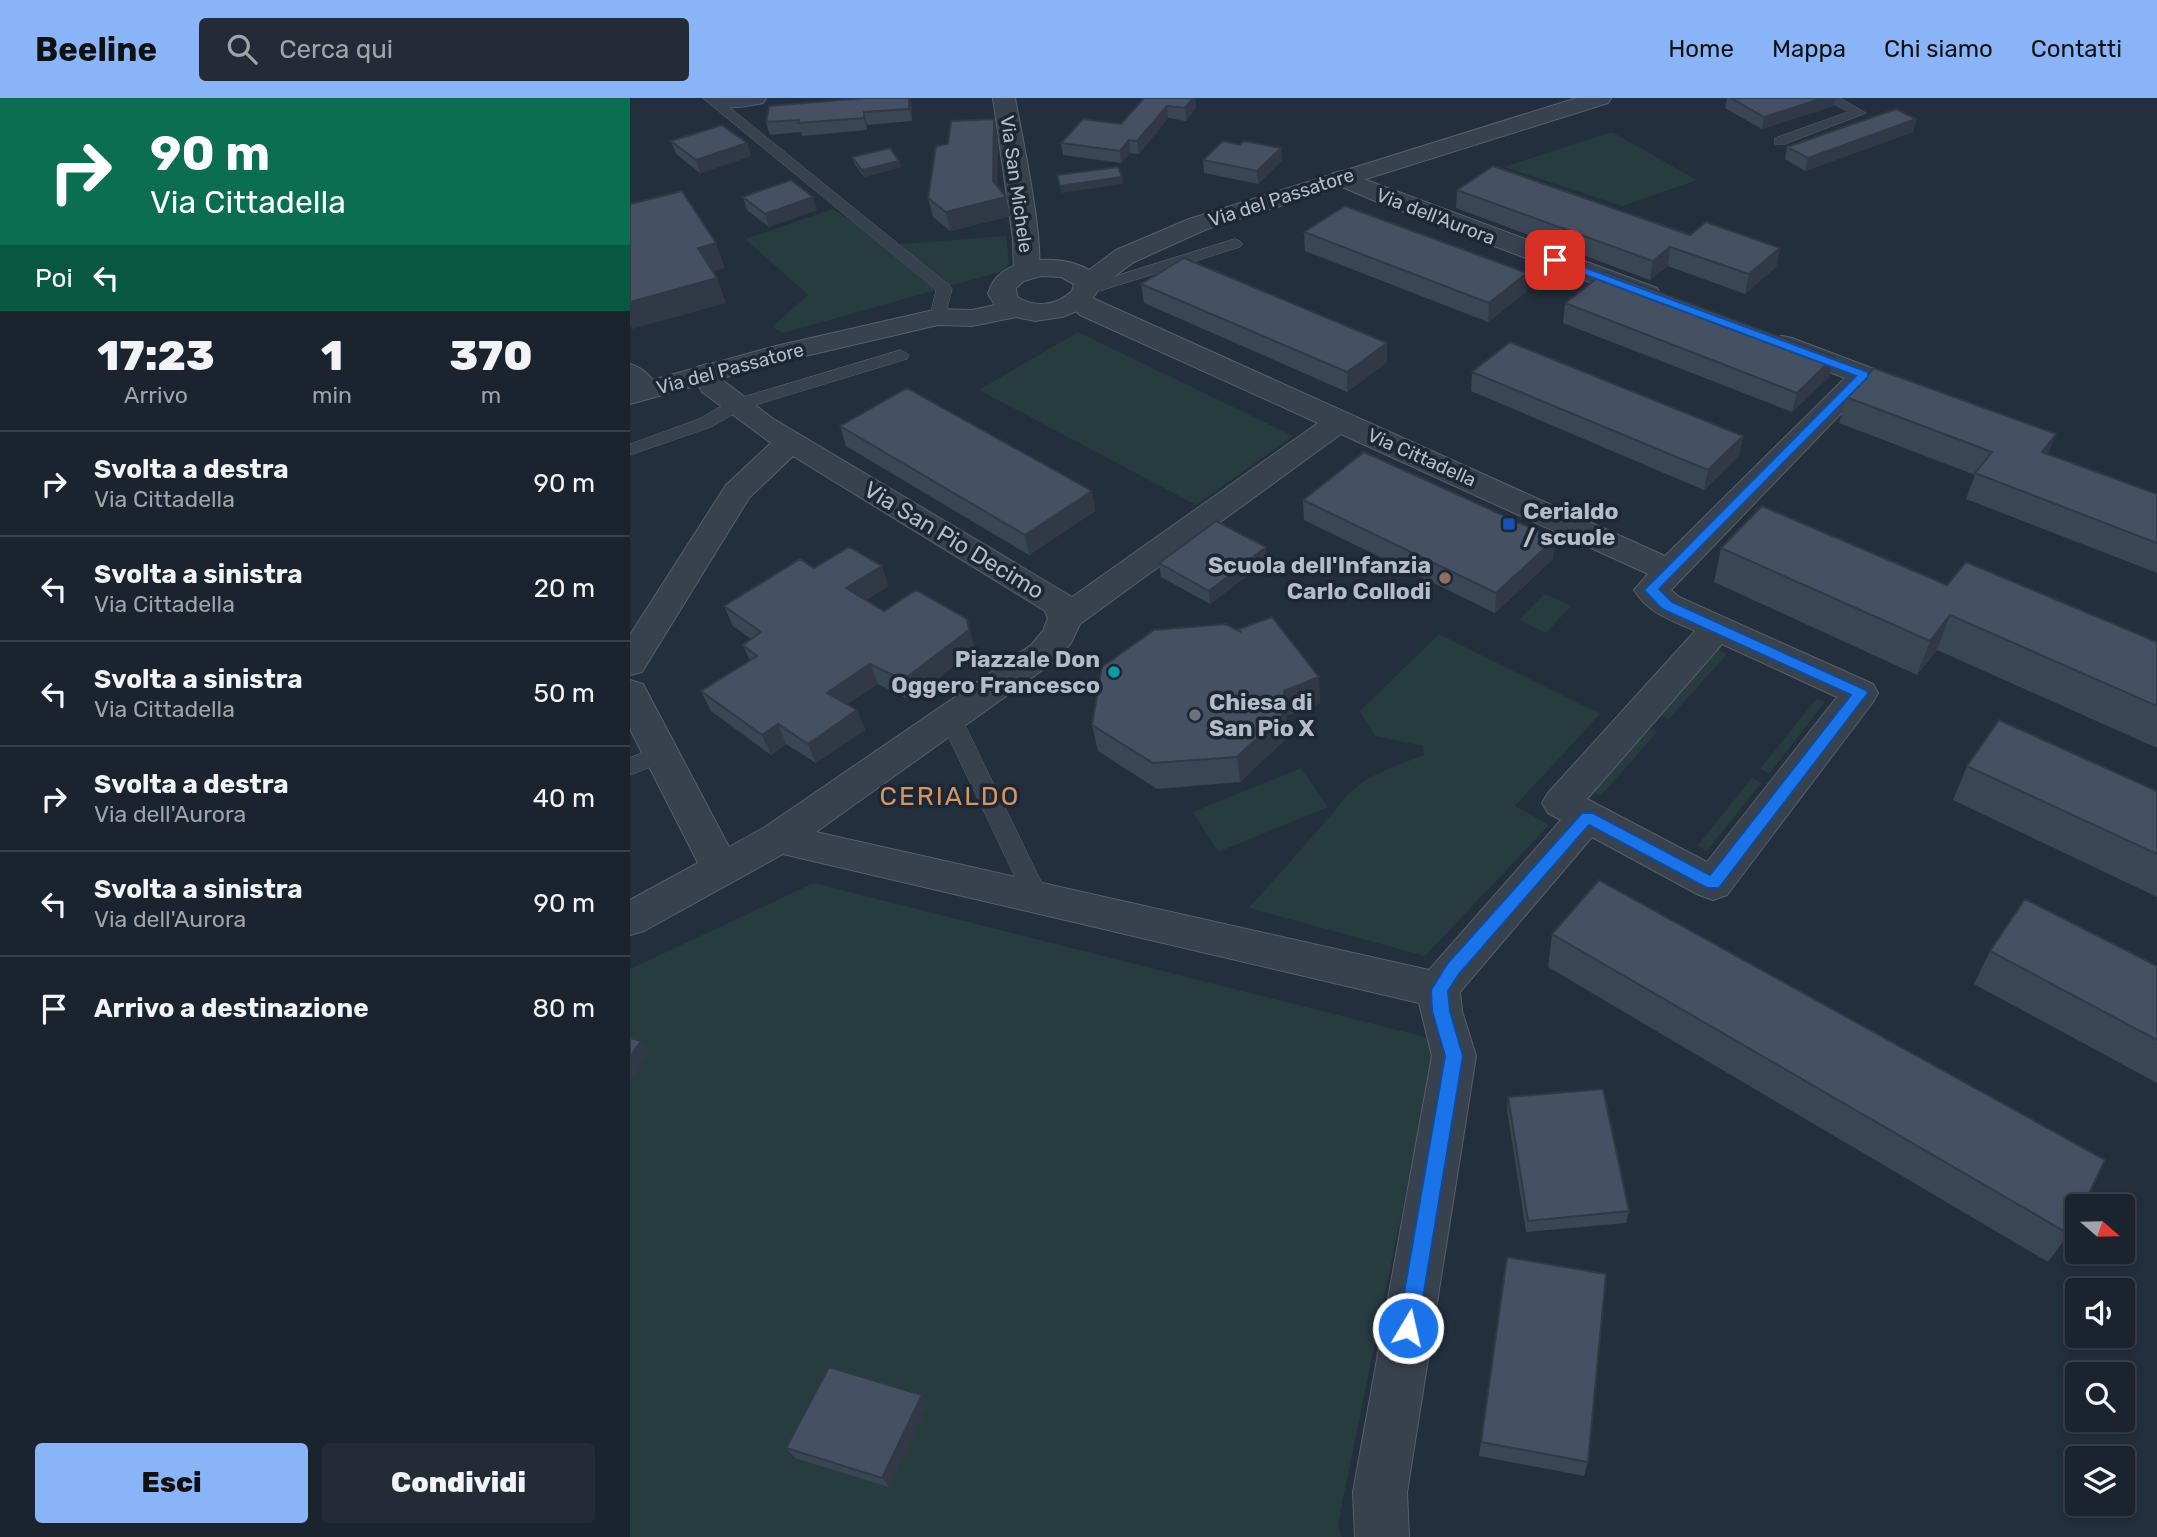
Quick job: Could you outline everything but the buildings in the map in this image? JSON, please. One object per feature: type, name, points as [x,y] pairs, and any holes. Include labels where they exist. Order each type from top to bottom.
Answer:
[{"type":"street","points":[[717,99],[755,98]]},
{"type":"street","name":"Via San Michele","points":[[1004,98],[1026,239],[1027,271]]},
{"type":"street","name":"Via del Passatore","points":[[1027,271],[1125,256],[1198,224],[1600,98]]},
{"type":"street","name":"Via dell'Aurora","points":[[1342,178],[1676,305]]},
{"type":"street","name":"Via del Passatore","points":[[635,386],[707,373],[938,317],[972,318],[1007,299],[1027,312],[1056,311],[1125,256]]},
{"type":"street","name":"Via Cittadella","points":[[1058,268],[1077,273],[1090,309],[1670,571]]},
{"type":"street","points":[[1007,299],[1015,275],[1027,271]]},
{"type":"street","points":[[1717,628],[1560,803],[1713,884],[1860,693],[1667,605],[1651,590],[1864,374],[1754,334]]},
{"type":"street","name":"Via San Pio Decimo","points":[[630,919],[779,838],[1043,653],[1059,635],[1065,618],[1060,605],[790,442],[712,386],[707,373]]},
{"type":"street","points":[[1065,618],[1340,421]]},
{"type":"street","points":[[630,663],[737,492],[790,442]]},
{"type":"street","points":[[630,693],[645,760],[721,870]]},
{"type":"street","points":[[1382,1537],[1380,1492],[1454,1056],[1441,1011],[1440,990],[1453,969],[1587,817]]},
{"type":"street","points":[[779,838],[1038,900],[1440,990]]},
{"type":"lane","points":[[1780,141],[1858,113],[1830,98]]},
{"type":"lane","points":[[717,99],[944,289],[938,317]]},
{"type":"lane","points":[[1084,291],[1235,244]]},
{"type":"lane","points":[[630,450],[705,423],[736,405],[901,355]]},
{"type":"lane","points":[[950,718],[1038,900]]},
{"type":"green space","points":[[1612,132],[1697,180],[1622,206],[1504,167]]},
{"type":"green space","points":[[833,209],[889,245],[1006,236],[1009,263],[1003,271],[783,333],[772,327],[808,295],[745,239]]},
{"type":"green space","points":[[1078,332],[1293,436],[1196,505],[979,390]]},
{"type":"green space","points":[[1545,594],[1571,606],[1546,633],[1519,620]]},
{"type":"green space","points":[[1439,634],[1600,714],[1515,806],[1549,825],[1425,956],[1249,908],[1352,791],[1373,776],[1424,755],[1423,746],[1375,736],[1360,711]]},
{"type":"green space","points":[[1718,650],[1727,654],[1669,719],[1660,715]]},
{"type":"green space","points":[[1817,698],[1825,702],[1769,774],[1760,769]]},
{"type":"green space","points":[[1649,728],[1657,732],[1601,796],[1592,791]]},
{"type":"green space","points":[[1301,768],[1328,807],[1218,852],[1193,812]]},
{"type":"green space","points":[[1752,778],[1761,783],[1707,851],[1697,846]]},
{"type":"green space","points":[[814,883],[1437,1040],[1338,1523],[1342,1537],[630,1537],[630,969]]},
{"type":"place","name":"Cerialdo / scuole","points":[[1509,524]]},
{"type":"place","name":"Scuola dell'Infanzia Carlo Collodi","points":[[1445,578]]},
{"type":"place","name":"Piazzale Don Oggero Francesco","points":[[1114,672]]},
{"type":"place","name":"Chiesa di San Pio X","points":[[1195,715]]},
{"type":"district","name":"CERIALDO","points":[[950,796]]},
{"type":"route","points":[[1408,1328],[1454,1056],[1450,1034],[1441,1011],[1440,990],[1453,969],[1587,817],[1713,884],[1860,693],[1667,605],[1651,590],[1864,374],[1555,260]]}]
